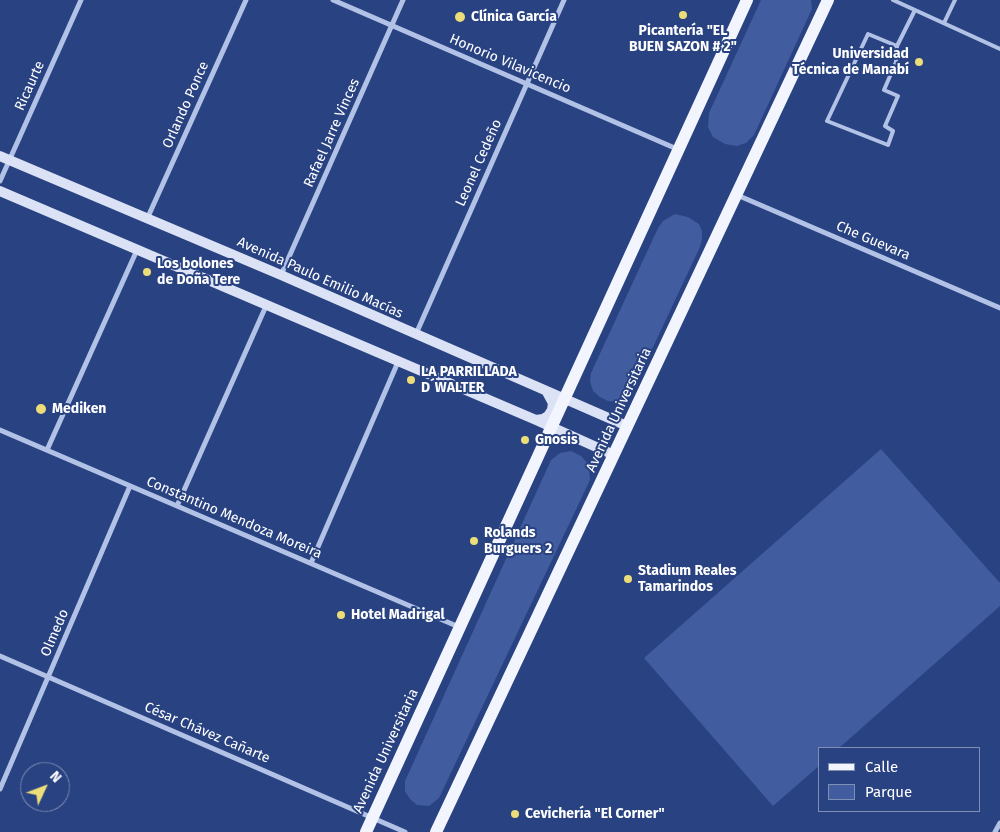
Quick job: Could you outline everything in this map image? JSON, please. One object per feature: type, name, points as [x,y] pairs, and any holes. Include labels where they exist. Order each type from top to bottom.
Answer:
[{"type":"main road","name":"Avenida Universitaria","points":[[366,832],[747,0]]},
{"type":"main road","name":"Avenida Universitaria","points":[[436,832],[828,0]]},
{"type":"main road","name":"Avenida Paulo Emilio Macías","points":[[5,158],[281,275],[627,426]]},
{"type":"main road","points":[[0,191],[536,420],[614,456]]},
{"type":"main road","points":[[536,420],[548,416],[552,410],[552,397],[547,392]]},
{"type":"street","name":"Ricaurte","points":[[0,181],[5,158],[81,0]]},
{"type":"street","name":"Orlando Ponce","points":[[147,219],[246,0]]},
{"type":"street","name":"Honorio Vilavicencio","points":[[333,0],[678,149]]},
{"type":"street","name":"Rafael Jarre Vinces","points":[[281,275],[403,0]]},
{"type":"street","name":"Leonel Cedeño","points":[[416,335],[564,0]]},
{"type":"street","name":"Che Guevara","points":[[736,195],[1000,308]]},
{"type":"street","points":[[48,450],[137,250]]},
{"type":"street","points":[[177,506],[266,306]]},
{"type":"street","points":[[311,563],[398,362]]},
{"type":"street","name":"Constantino Mendoza Moreira","points":[[0,430],[460,627]]},
{"type":"street","name":"Olmedo","points":[[0,789],[130,486]]},
{"type":"street","name":"César Chávez Cañarte","points":[[0,656],[406,832]]},
{"type":"street","points":[[995,832],[1000,822]]},
{"type":"lane","points":[[893,0],[1000,48]]},
{"type":"lane","points":[[944,23],[955,0]]},
{"type":"lane","points":[[897,46],[868,34],[827,120],[888,145],[893,131],[885,126],[898,96],[884,90],[896,62],[897,46],[915,10]]},
{"type":"green space","points":[[761,0],[811,0],[812,9],[754,135],[746,143],[737,146],[725,144],[713,137],[708,127],[709,113]]},
{"type":"green space","points":[[675,214],[688,217],[699,224],[702,231],[700,247],[632,392],[625,399],[617,402],[608,401],[593,391],[590,381],[591,373],[658,228],[663,221]]},
{"type":"green space","points":[[881,449],[1000,583],[1000,606],[840,747],[818,747],[818,767],[773,806],[644,658]]},
{"type":"green space","points":[[571,451],[581,456],[589,465],[590,480],[439,798],[429,806],[417,805],[405,791],[405,781],[551,460],[560,453]]},
{"type":"place","name":"Picantería \"EL BUEN SAZON # 2\"","points":[[683,15]]},
{"type":"place","name":"Clínica García","points":[[460,17]]},
{"type":"place","name":"Universidad Técnica de Manabí","points":[[919,62]]},
{"type":"place","name":"Los bolones de Doña Tere","points":[[147,272]]},
{"type":"place","name":"LA PARRILLADA D´WALTER","points":[[411,380]]},
{"type":"place","name":"Mediken","points":[[41,409]]},
{"type":"place","name":"Gnosis","points":[[525,440]]},
{"type":"place","name":"Rolands Burguers 2","points":[[474,541]]},
{"type":"place","name":"Stadium Reales Tamarindos","points":[[628,579]]},
{"type":"place","name":"Hotel Madrigal","points":[[341,615]]},
{"type":"place","name":"Cevichería \"El Corner\"","points":[[515,814]]}]
